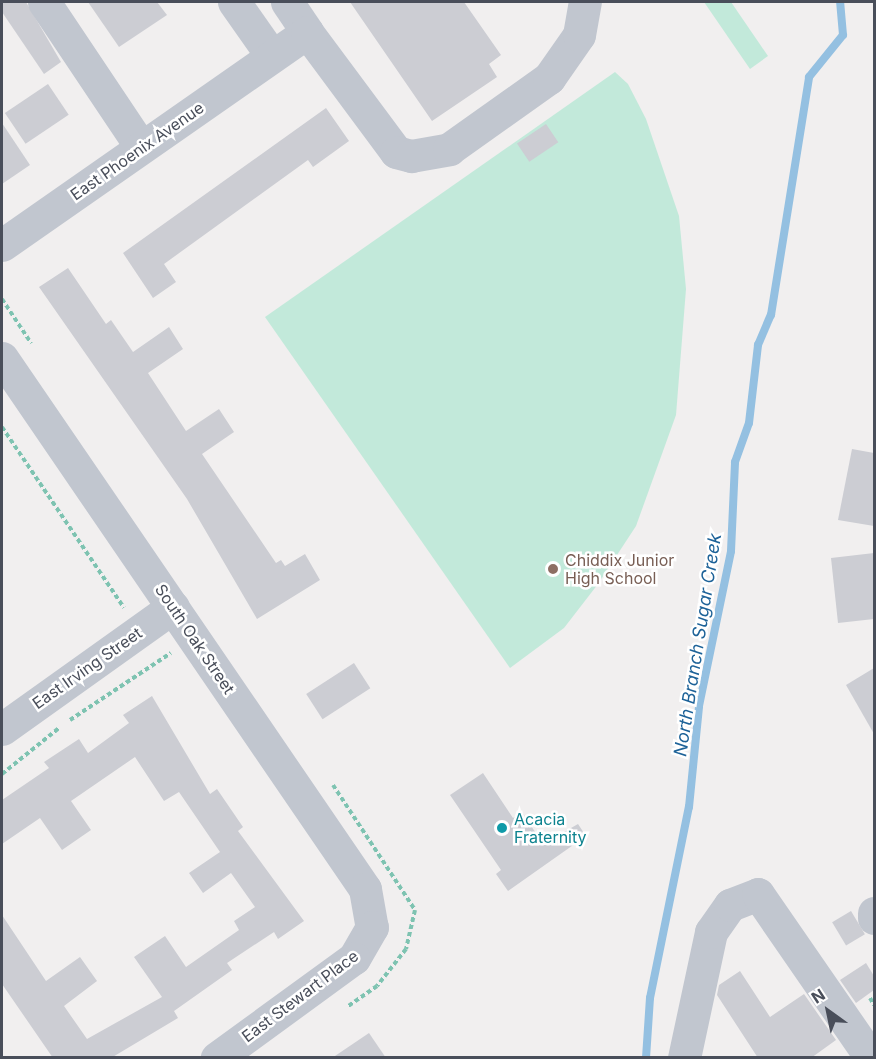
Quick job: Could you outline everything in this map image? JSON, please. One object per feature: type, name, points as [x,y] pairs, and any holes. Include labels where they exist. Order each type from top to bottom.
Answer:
[{"type":"street","points":[[44,2],[141,147]]},
{"type":"street","points":[[234,2],[272,56]]},
{"type":"street","points":[[286,2],[380,137],[396,152],[430,155],[449,149],[549,78],[579,35],[585,2]]},
{"type":"street","name":"East Phoenix Avenue","points":[[2,245],[307,32]]},
{"type":"street","name":"South Oak Street","points":[[2,358],[365,889],[372,927]]},
{"type":"street","name":"East Irving Street","points":[[2,729],[174,608]]},
{"type":"street","points":[[684,1058],[711,932],[730,906],[758,894],[871,1058]]},
{"type":"street","points":[[874,913],[874,918]]},
{"type":"street","name":"East Stewart Place","points":[[217,1058],[354,958],[372,927]]},
{"type":"path","points":[[2,427],[128,614]]},
{"type":"path","points":[[2,774],[65,722],[194,639]]},
{"type":"path","points":[[870,998],[874,1005]]},
{"type":"green space","points":[[704,2],[731,2],[768,56],[750,69]]},
{"type":"green space","points":[[615,72],[628,84],[646,119],[679,216],[686,289],[676,415],[636,526],[598,584],[564,628],[510,668],[265,317]]},
{"type":"building","points":[[2,2],[26,2],[61,62],[44,74],[2,12]]},
{"type":"building","points":[[88,2],[157,2],[167,15],[119,47]]},
{"type":"building","points":[[350,2],[464,2],[501,55],[489,64],[497,77],[432,121]]},
{"type":"building","points":[[48,84],[69,115],[26,144],[5,113]]},
{"type":"building","points":[[326,108],[349,141],[313,167],[308,160],[164,264],[176,282],[153,298],[123,253]]},
{"type":"building","points":[[2,123],[30,165],[2,184]]},
{"type":"building","points":[[546,124],[558,142],[529,162],[517,144]]},
{"type":"building","points":[[68,268],[106,324],[111,320],[133,352],[169,327],[183,349],[148,373],[186,431],[219,409],[234,432],[202,454],[276,563],[281,560],[285,566],[305,554],[320,580],[257,619],[187,499],[39,287]]},
{"type":"building","points":[[852,449],[874,453],[874,526],[838,520]]},
{"type":"building","points":[[874,553],[874,619],[838,623],[831,558]]},
{"type":"building","points":[[354,663],[370,688],[323,719],[306,694]]},
{"type":"building","points":[[874,668],[874,734],[846,685]]},
{"type":"building","points":[[152,696],[210,794],[217,789],[243,827],[238,831],[304,921],[278,939],[274,932],[227,963],[232,970],[174,1011],[178,1018],[111,1058],[53,1058],[2,984],[2,915],[46,981],[80,957],[97,981],[64,1006],[87,1039],[162,997],[134,957],[165,936],[186,967],[239,930],[234,921],[255,907],[231,873],[203,893],[189,873],[220,852],[179,792],[164,801],[135,757],[71,801],[91,830],[62,850],[40,818],[2,844],[2,800],[49,768],[44,762],[79,739],[88,753],[129,723],[123,715]]},
{"type":"building","name":"Acacia Fraternity","points":[[483,773],[513,818],[522,812],[543,844],[578,824],[586,836],[508,891],[496,874],[501,870],[450,795]]},
{"type":"building","points":[[851,911],[865,934],[846,945],[832,922]]},
{"type":"building","points":[[866,963],[874,976],[874,990],[856,1003],[840,980]]},
{"type":"building","points":[[740,971],[770,1017],[804,994],[836,1040],[811,1058],[758,1058],[717,995],[719,985]]},
{"type":"building","points":[[369,1033],[386,1058],[332,1058]]},
{"type":"waterway","name":"North Branch Sugar Creek","points":[[646,1058],[650,998],[689,807],[699,706],[731,551],[735,462],[749,423],[758,345],[771,315],[809,77],[843,35],[840,2]]},
{"type":"place","name":"Chiddix Junior High School","points":[[553,569]]},
{"type":"place","name":"Acacia Fraternity","points":[[502,828]]}]
